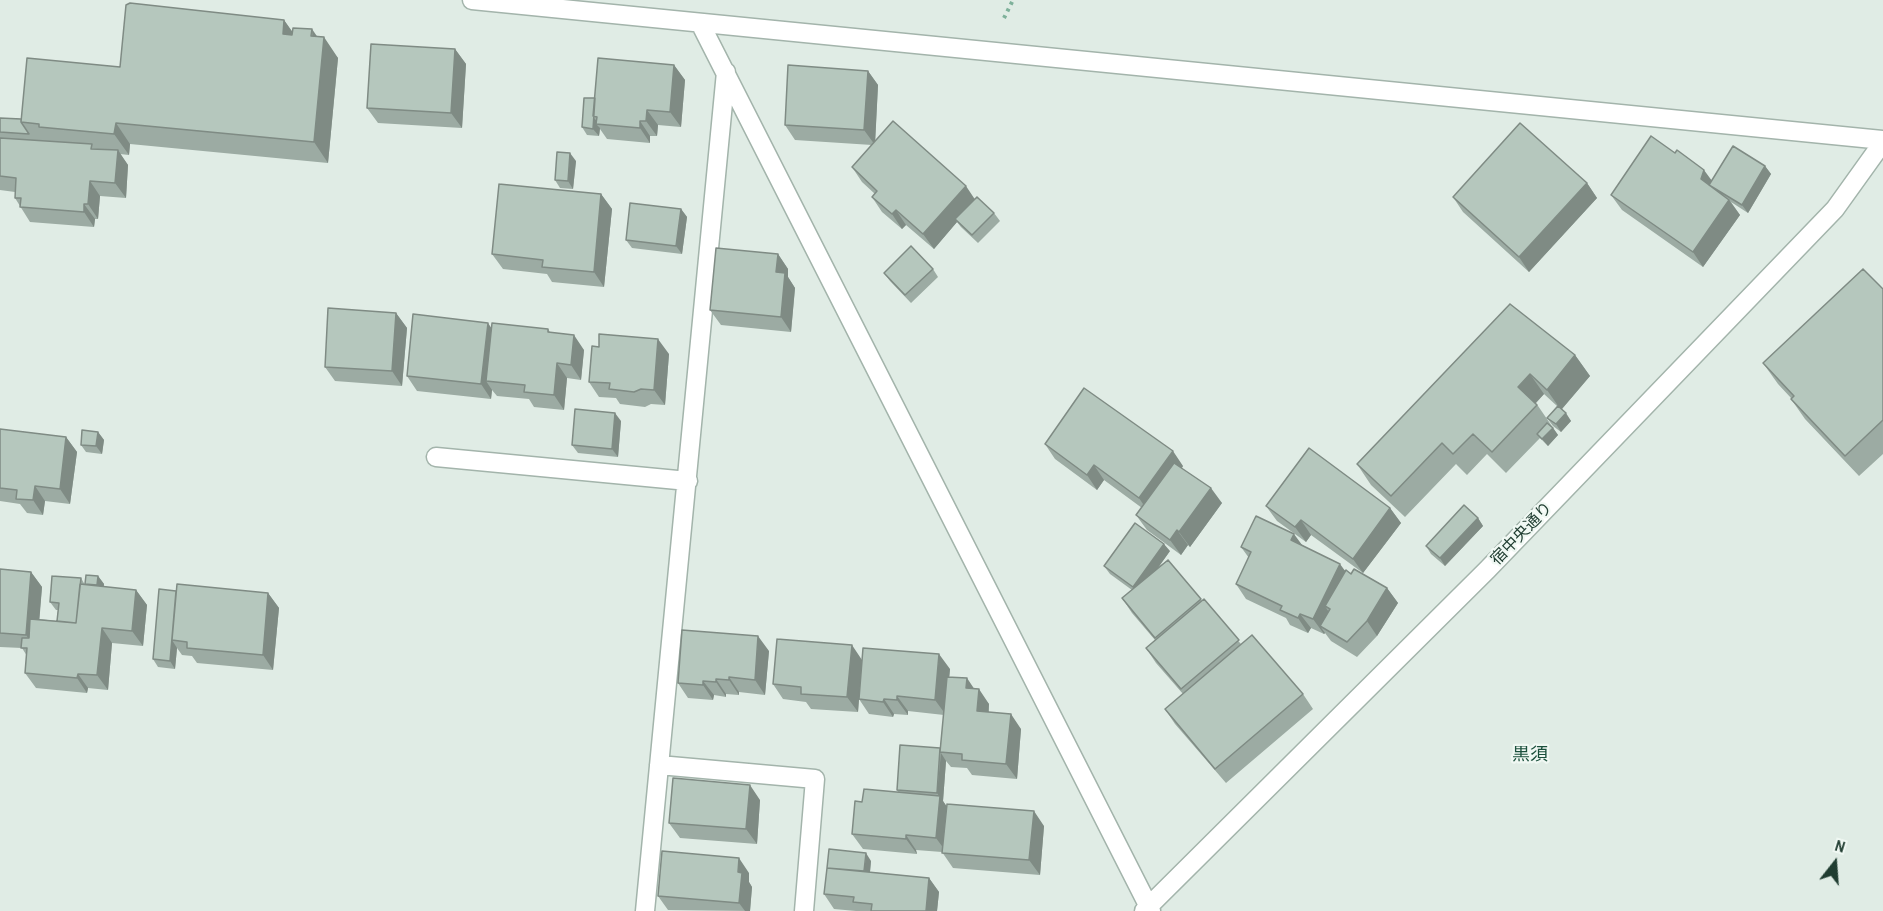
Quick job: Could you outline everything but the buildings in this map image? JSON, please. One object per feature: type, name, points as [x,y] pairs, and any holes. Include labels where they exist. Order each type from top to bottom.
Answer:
[{"type":"street","points":[[472,0],[1883,141]]},
{"type":"street","points":[[700,23],[1148,910]]},
{"type":"street","points":[[645,911],[726,72]]},
{"type":"street","name":"宿中央通り","points":[[1148,910],[1495,561],[1835,209],[1883,141]]},
{"type":"street","points":[[436,457],[688,481]]},
{"type":"street","points":[[660,765],[815,779],[804,911]]},
{"type":"district","name":"黒須","points":[[1530,755]]}]
